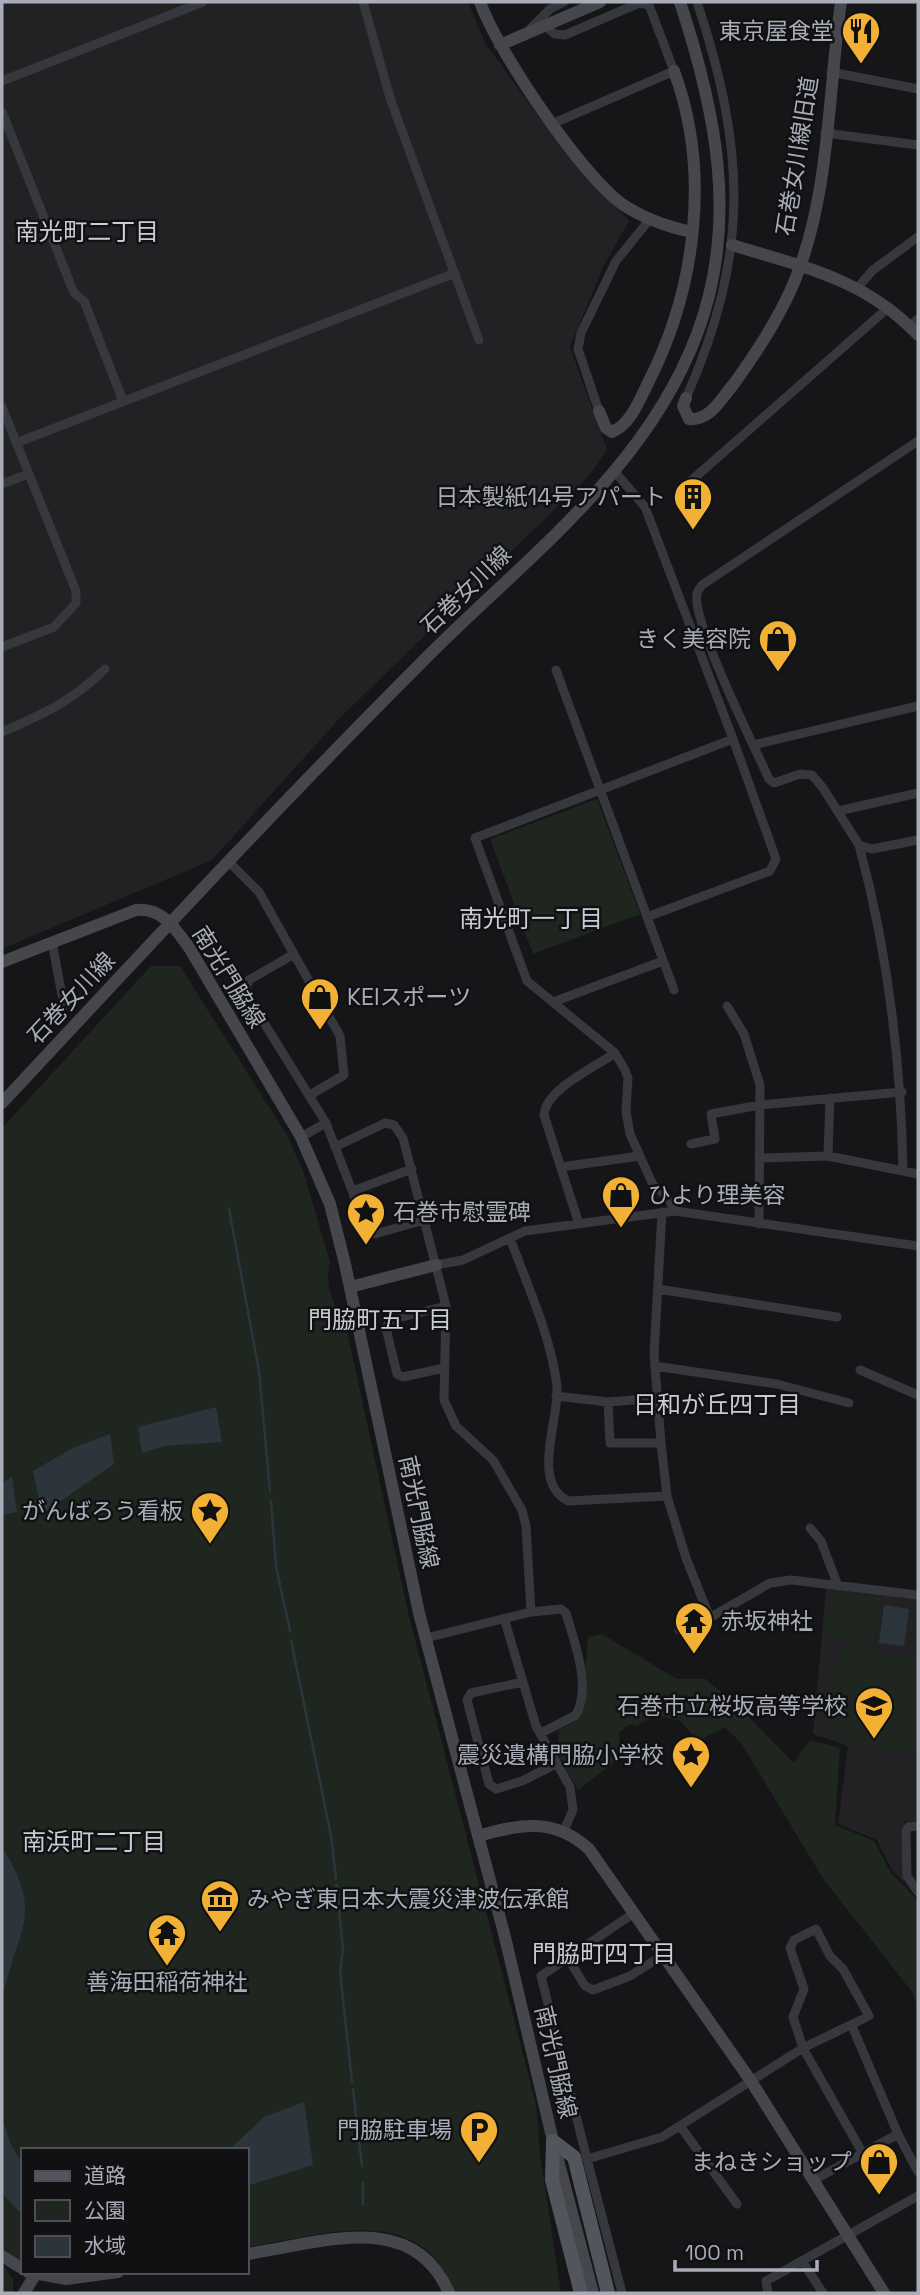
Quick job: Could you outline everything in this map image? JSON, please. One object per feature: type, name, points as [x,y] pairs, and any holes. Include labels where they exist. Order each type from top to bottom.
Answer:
[{"type":"main road","points":[[553,2141],[552,2180],[581,2293]]},
{"type":"main road","points":[[553,2141],[574,2158],[608,2293]]},
{"type":"street","points":[[2,81],[203,2]]},
{"type":"street","points":[[363,2],[391,101],[479,340]]},
{"type":"street","points":[[481,2],[500,46],[554,123],[607,190],[622,204],[650,219],[692,232]]},
{"type":"street","points":[[523,36],[550,9],[564,2]]},
{"type":"street","points":[[500,46],[600,2]]},
{"type":"street","name":"石巻女川線","points":[[2,1103],[170,922],[424,659],[615,472],[650,425],[684,366],[711,288],[717,256],[720,175],[716,134],[700,62],[680,2]]},
{"type":"street","points":[[685,398],[715,327],[732,245],[735,184],[722,84],[697,2]]},
{"type":"street","name":"石巻女川線旧道","points":[[685,398],[682,406],[689,419],[702,418],[716,406],[761,345],[800,265],[817,200],[841,2]]},
{"type":"street","points":[[545,26],[555,34],[565,35],[639,3],[649,5],[674,71],[692,146],[692,232],[675,320],[638,404],[621,426],[612,432],[606,428],[599,411],[578,349],[581,333],[616,261],[650,219]]},
{"type":"street","points":[[554,123],[674,71]]},
{"type":"street","points":[[831,72],[918,89]]},
{"type":"street","points":[[2,112],[74,293],[84,301],[123,401]]},
{"type":"street","points":[[825,133],[918,145]]},
{"type":"street","points":[[858,287],[873,270],[918,237]]},
{"type":"street","points":[[732,245],[800,265],[858,287],[915,327]]},
{"type":"street","points":[[16,443],[455,273]]},
{"type":"street","points":[[684,487],[889,307]]},
{"type":"street","points":[[2,407],[76,591],[76,603],[54,627],[2,648]]},
{"type":"street","points":[[903,1171],[902,1092],[877,913],[859,845],[812,775],[800,774],[774,783],[754,745],[748,740],[700,617],[696,595],[702,585],[918,441]]},
{"type":"street","points":[[615,472],[645,507],[776,859],[770,871],[647,917]]},
{"type":"street","points":[[2,484],[28,474]]},
{"type":"street","points":[[689,620],[700,617]]},
{"type":"street","points":[[2,732],[51,711],[81,693],[105,669]]},
{"type":"street","points":[[556,670],[674,990]]},
{"type":"street","points":[[754,745],[918,706]]},
{"type":"street","points":[[675,1211],[667,1196],[653,1185],[630,1134],[625,1111],[628,1078],[615,1053],[527,981],[475,838],[733,739]]},
{"type":"street","points":[[838,811],[918,793]]},
{"type":"street","points":[[859,845],[872,849],[918,840]]},
{"type":"street","points":[[229,862],[259,892],[340,1036],[344,1074],[310,1095]]},
{"type":"street","points":[[2,961],[136,910],[153,910],[170,922]]},
{"type":"street","name":"南光門脇線","points":[[170,922],[190,949],[301,1137],[330,1204],[426,1638],[593,2293]]},
{"type":"street","points":[[52,942],[64,1006]]},
{"type":"street","points":[[294,954],[249,980],[245,985],[245,992],[326,1123],[355,1190],[368,1232],[375,1234],[424,1220]]},
{"type":"street","points":[[553,1002],[663,961]]},
{"type":"street","points":[[727,1006],[744,1034],[761,1085],[759,1224]]},
{"type":"street","points":[[579,1224],[544,1115],[545,1105],[559,1089],[615,1053]]},
{"type":"street","points":[[691,1144],[715,1139],[711,1114],[760,1105],[902,1092]]},
{"type":"street","points":[[828,1156],[830,1098]]},
{"type":"street","points":[[301,1137],[326,1123]]},
{"type":"street","points":[[337,1146],[385,1123],[394,1125],[403,1138],[446,1306],[444,1400],[447,1413],[456,1426],[493,1460],[522,1510],[526,1526],[531,1612]]},
{"type":"street","points":[[561,1167],[640,1156]]},
{"type":"street","points":[[759,1158],[828,1156],[918,1174]]},
{"type":"street","points":[[355,1190],[412,1169]]},
{"type":"street","points":[[350,1287],[463,1260],[525,1231],[675,1211],[918,1246]]},
{"type":"street","points":[[662,1212],[655,1366],[667,1496],[686,1558],[710,1618]]},
{"type":"street","points":[[510,1238],[543,1333],[557,1388],[550,1481],[562,1498],[568,1501],[667,1496]]},
{"type":"street","points":[[658,1289],[837,1317]]},
{"type":"street","points":[[444,1368],[403,1377],[397,1374],[386,1328],[390,1320],[446,1306]]},
{"type":"street","points":[[655,1366],[777,1384],[849,1403]]},
{"type":"street","points":[[860,1370],[918,1395]]},
{"type":"street","points":[[556,1396],[608,1402],[657,1398]]},
{"type":"street","points":[[608,1402],[610,1443],[661,1443]]},
{"type":"street","points":[[810,1528],[821,1541],[838,1586]]},
{"type":"street","points":[[680,1630],[694,1628],[770,1583],[791,1580],[918,1595]]},
{"type":"street","points":[[426,1638],[531,1612],[562,1609],[566,1613],[581,1675],[576,1715],[541,1733]]},
{"type":"street","points":[[504,1618],[541,1733],[573,1800],[573,1810],[564,1830]]},
{"type":"street","points":[[523,1682],[471,1693],[467,1700],[489,1784],[496,1789],[522,1781],[556,1764]]},
{"type":"street","points":[[478,1836],[520,1825],[547,1825],[564,1830],[589,1849],[751,2081],[884,2293]]},
{"type":"street","points":[[918,1826],[908,1827],[906,1834],[907,1876],[918,1892]]},
{"type":"street","points":[[621,2293],[541,1976],[634,1913]]},
{"type":"street","points":[[587,2159],[656,2140],[803,2048],[869,2016],[844,1969],[830,1956],[816,1929],[794,1940],[790,1948],[804,1989],[793,2018],[803,2048],[862,2152]]},
{"type":"street","points":[[567,1957],[584,1986],[593,1990],[630,1976],[663,1955]]},
{"type":"street","points":[[852,2026],[898,2134],[918,2172]]},
{"type":"street","points":[[680,2126],[737,2204]]},
{"type":"street","points":[[812,2181],[898,2134]]},
{"type":"street","points":[[768,2293],[766,2281],[918,2196]]},
{"type":"street","points":[[248,2253],[379,2236],[412,2247],[426,2257],[443,2279],[449,2293]]},
{"type":"street","points":[[2,2256],[21,2268]]},
{"type":"street","points":[[802,2261],[823,2293]]},
{"type":"street","points":[[24,2293],[32,2274],[66,2279],[103,2274]]},
{"type":"shaded area","points":[[2,2],[468,2],[485,43],[559,144],[629,221],[602,269],[570,347],[607,449],[589,476],[339,719],[212,860],[2,949]]},
{"type":"shaded area","name":"石巻市立桜坂高等学校","points":[[826,1589],[918,1599],[918,1822],[904,1821],[904,1882],[892,1870],[877,1840],[838,1824],[848,1746],[813,1734]]},
{"type":"green space","points":[[597,799],[640,914],[533,954],[490,839]]},
{"type":"green space","points":[[151,966],[180,966],[288,1137],[303,1171],[330,1262],[330,1291],[335,1305],[344,1317],[408,1612],[536,2104],[540,2154],[561,2293],[455,2293],[439,2263],[419,2244],[394,2234],[366,2230],[336,2232],[248,2247],[248,2148],[21,2148],[21,2263],[2,2250],[2,1128]]},
{"type":"green space","points":[[829,1592],[880,1598],[874,1645],[823,1639]]},
{"type":"green space","points":[[602,1634],[677,1679],[706,1679],[738,1706],[794,1763],[810,1740],[840,1748],[835,1825],[874,1841],[891,1873],[918,1900],[918,2010],[913,1993],[824,1880],[741,1743],[725,1727],[698,1741],[680,1721],[655,1715],[636,1726],[630,1724],[619,1732],[621,1757],[578,1790],[557,1753],[559,1730],[581,1717],[588,1637]]},
{"type":"green space","points":[[839,1647],[918,1659],[918,1748],[912,1753],[854,1744],[829,1734]]},
{"type":"green space","points":[[2,2263],[13,2279],[13,2293],[2,2293]]},
{"type":"water","points":[[216,1407],[222,1442],[164,1446],[142,1453],[138,1427]]},
{"type":"water","points":[[110,1434],[114,1464],[42,1514],[33,1471],[73,1448]]},
{"type":"water","points":[[12,1477],[17,1512],[2,1515],[2,1483]]},
{"type":"water","points":[[884,1605],[909,1609],[904,1646],[879,1643]]},
{"type":"water","points":[[2,1847],[15,1869],[25,1904],[21,1933],[4,1990],[2,2021]]},
{"type":"water","points":[[304,2102],[313,2165],[248,2186],[248,2148],[231,2148],[264,2117]]},
{"type":"water","points":[[2,2117],[10,2143],[21,2162],[21,2214],[2,2193]]},
{"type":"waterway","points":[[229,1209],[259,1371],[270,1491]]},
{"type":"waterway","points":[[271,1501],[276,1566],[290,1631]]},
{"type":"waterway","points":[[291,1640],[331,1836],[336,1879]]},
{"type":"waterway","points":[[338,1900],[343,1949],[340,1972],[352,2082]]},
{"type":"waterway","points":[[353,2089],[362,2166]]},
{"type":"waterway","points":[[363,2183],[363,2205]]},
{"type":"place","name":"東京屋食堂","points":[[861,65]]},
{"type":"place","name":"日本製紙14号アパート","points":[[693,531]]},
{"type":"place","name":"きく美容院","points":[[778,673]]},
{"type":"place","name":"KEIスポーツ","points":[[320,1031]]},
{"type":"place","name":"ひより理美容","points":[[621,1229]]},
{"type":"place","name":"石巻市慰霊碑","points":[[366,1246]]},
{"type":"place","name":"がんばろう看板","points":[[210,1545]]},
{"type":"place","name":"赤坂神社","points":[[694,1655]]},
{"type":"place","name":"石巻市立桜坂高等学校","points":[[874,1740]]},
{"type":"place","name":"震災遺構門脇小学校","points":[[691,1789]]},
{"type":"place","name":"みやぎ東日本大震災津波伝承館","points":[[220,1933]]},
{"type":"place","name":"善海田稲荷神社","points":[[167,1967]]},
{"type":"place","name":"門脇駐車場","points":[[479,2164]]},
{"type":"place","name":"まねきショップ","points":[[879,2196]]},
{"type":"district","name":"南光町二丁目","points":[[87,231]]},
{"type":"district","name":"南光町一丁目","points":[[531,918]]},
{"type":"district","name":"門脇町五丁目","points":[[380,1319]]},
{"type":"district","name":"日和が丘四丁目","points":[[717,1404]]},
{"type":"district","name":"南浜町二丁目","points":[[94,1841]]},
{"type":"district","name":"門脇町四丁目","points":[[604,1953]]}]
